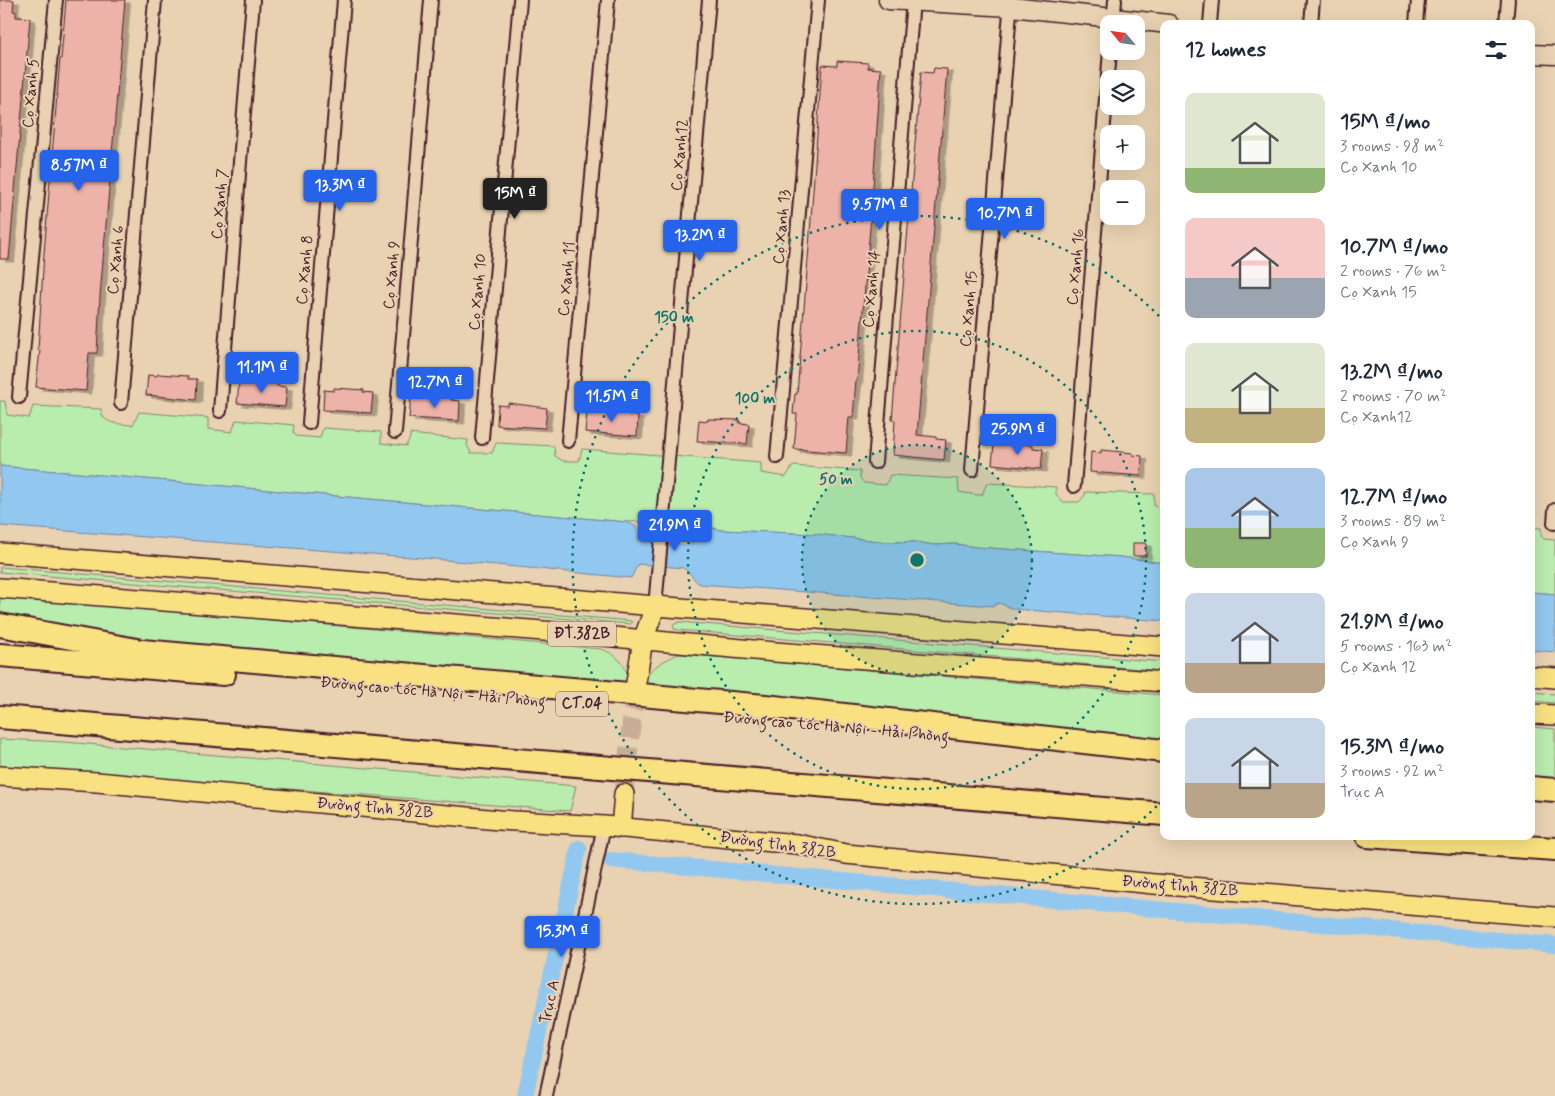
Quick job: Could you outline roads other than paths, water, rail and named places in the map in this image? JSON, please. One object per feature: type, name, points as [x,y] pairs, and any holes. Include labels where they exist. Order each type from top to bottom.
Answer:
[{"type":"highway","points":[[0,625],[142,651],[385,674],[765,706],[1160,751]]},
{"type":"highway","name":"Đường cao tốc Hà Nội - Hải Phòng","points":[[0,655],[1160,756]]},
{"type":"highway","points":[[0,717],[1160,814]]},
{"type":"highway","points":[[0,729],[102,740],[700,790],[1160,822]]},
{"type":"highway","points":[[1535,788],[1555,790]]},
{"type":"highway","points":[[1430,840],[1555,848]]},
{"type":"highway","points":[[1469,840],[1555,848]]},
{"type":"main road","name":"ĐT.382B","points":[[0,553],[1160,647]]},
{"type":"main road","name":"ĐT.382B","points":[[0,588],[1160,682]]},
{"type":"main road","points":[[635,688],[643,640],[655,607]]},
{"type":"main road","points":[[1535,676],[1555,678]]},
{"type":"main road","points":[[1535,714],[1555,715]]},
{"type":"main road","name":"Đường tỉnh 382B","points":[[0,776],[97,782],[498,820],[612,827],[797,844],[846,854],[1154,884],[1555,918]]},
{"type":"main road","points":[[612,827],[624,794]]},
{"type":"street","name":"Cọ Xanh 5","points":[[19,397],[56,0]]},
{"type":"street","name":"Cọ Xanh 6","points":[[121,403],[155,0]]},
{"type":"street","name":"Cọ Xanh 7","points":[[220,412],[253,0]]},
{"type":"street","name":"Cọ Xanh 8","points":[[309,423],[344,0]]},
{"type":"street","name":"Cọ Xanh 9","points":[[395,432],[431,0]]},
{"type":"street","name":"Cọ Xanh 10","points":[[482,438],[520,0]]},
{"type":"street","name":"Cọ Xanh 11","points":[[568,441],[608,0]]},
{"type":"street","name":"Cọ Xanh12","points":[[655,607],[710,0]]},
{"type":"street","name":"Cọ Xanh 13","points":[[777,457],[818,0]]},
{"type":"street","points":[[888,0],[1011,4],[1100,19]]},
{"type":"street","points":[[1113,15],[1114,0]]},
{"type":"street","points":[[1210,20],[1212,0]]},
{"type":"street","points":[[1312,20],[1314,0]]},
{"type":"street","points":[[1416,20],[1418,0]]},
{"type":"street","points":[[1506,20],[1508,0]]},
{"type":"street","name":"Cọ Xanh 14","points":[[874,462],[912,1]]},
{"type":"street","name":"Cọ Xanh 15","points":[[972,470],[1011,4]]},
{"type":"street","points":[[1145,23],[1160,24]]},
{"type":"street","points":[[1535,54],[1555,55]]},
{"type":"street","name":"Cọ Xanh 16","points":[[1074,486],[1109,60]]},
{"type":"street","name":"Trục A","points":[[546,1096],[612,827]]},
{"type":"water","points":[[0,466],[627,522],[635,526],[639,531],[639,551],[688,556],[696,525],[721,530],[816,534],[888,542],[916,542],[934,545],[955,544],[1121,557],[1160,562],[1160,621],[1014,609],[999,603],[993,606],[700,584],[683,568],[638,564],[631,578],[424,558],[0,526]]},
{"type":"water","points":[[1535,592],[1555,594],[1555,652],[1535,650]]},
{"type":"waterway","points":[[617,547],[710,554]]},
{"type":"waterway","points":[[525,1096],[579,848]]},
{"type":"waterway","points":[[611,860],[1555,945]]},
{"type":"tunnel","points":[[624,794],[635,688]]}]
